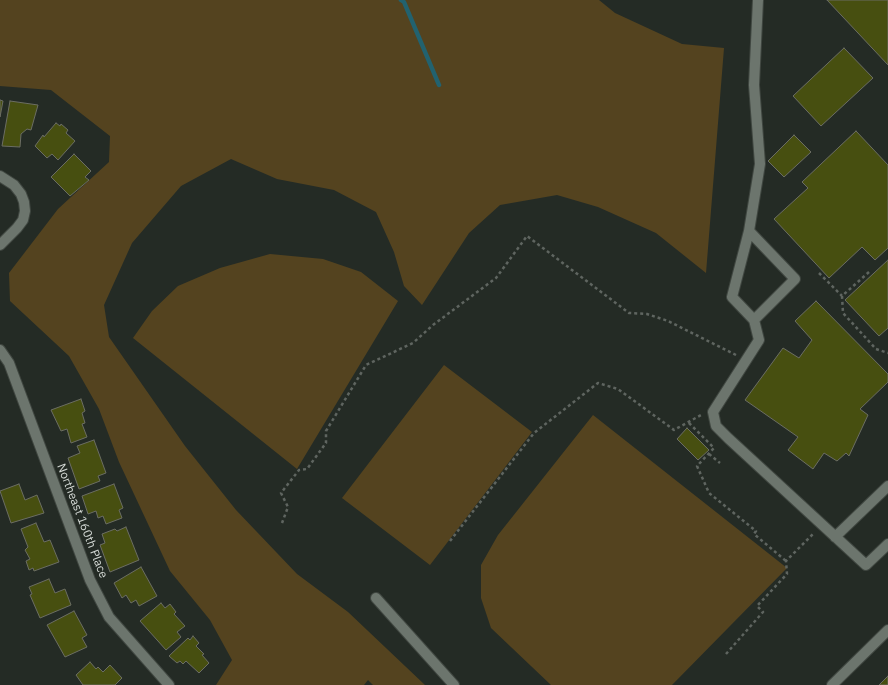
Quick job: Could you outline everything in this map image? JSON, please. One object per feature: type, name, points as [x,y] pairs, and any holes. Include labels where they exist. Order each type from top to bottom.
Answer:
[{"type":"street","points":[[758,0],[754,85],[760,164],[749,231],[732,297],[754,320],[759,340],[713,412],[716,426],[734,445],[866,565],[888,544]]},
{"type":"street","points":[[0,176],[14,185],[21,194],[25,211],[23,220],[0,245]]},
{"type":"street","points":[[749,231],[796,279],[754,320]]},
{"type":"street","name":"Northeast 160th Place","points":[[0,350],[9,363],[90,580],[109,617],[169,685]]},
{"type":"street","points":[[835,537],[888,486]]},
{"type":"street","points":[[376,598],[454,685]]},
{"type":"street","points":[[832,685],[888,630]]},
{"type":"path","points":[[282,523],[288,507],[281,493],[299,470],[307,469],[326,443],[326,431],[366,365],[413,343],[433,324],[496,278],[527,236],[629,313],[647,314],[668,321],[736,356]]},
{"type":"path","points":[[842,296],[869,272]]},
{"type":"path","points":[[819,273],[842,296],[843,314],[876,349],[888,353]]},
{"type":"path","points":[[450,542],[534,433],[598,383],[618,389],[674,430],[701,415]]},
{"type":"path","points":[[689,423],[714,448],[697,466],[709,493],[756,531],[754,534],[786,561],[787,574],[757,606],[763,612],[726,654]]},
{"type":"path","points":[[709,454],[720,464]]},
{"type":"path","points":[[786,561],[816,532]]},
{"type":"shaded area","points":[[0,0],[599,0],[615,13],[682,44],[724,48],[706,273],[656,233],[598,207],[557,195],[500,205],[469,233],[422,305],[404,286],[394,252],[376,212],[334,190],[277,179],[231,159],[181,186],[132,243],[104,305],[109,337],[185,446],[236,510],[297,574],[348,612],[425,685],[373,685],[368,680],[364,685],[216,685],[232,660],[210,620],[170,571],[119,462],[99,409],[69,356],[10,301],[9,273],[58,209],[109,162],[110,136],[51,90],[0,86]]},
{"type":"shaded area","points":[[270,254],[323,259],[361,272],[398,301],[297,469],[133,338],[152,311],[178,286],[220,268]]},
{"type":"shaded area","points":[[444,365],[532,432],[430,565],[342,498]]},
{"type":"shaded area","points":[[593,415],[787,568],[672,685],[551,685],[491,628],[481,598],[481,565],[498,535]]},
{"type":"building","points":[[827,0],[888,0],[888,65]]},
{"type":"building","points":[[844,48],[873,78],[821,126],[793,96]]},
{"type":"building","points":[[0,100],[3,101],[0,117]]},
{"type":"building","points":[[10,101],[38,105],[31,130],[27,129],[21,134],[20,147],[2,146]]},
{"type":"building","points":[[56,123],[60,126],[61,124],[68,130],[66,133],[75,141],[58,160],[52,154],[47,158],[35,146],[43,135],[44,137]]},
{"type":"building","points":[[856,131],[888,165],[888,248],[875,260],[862,247],[829,278],[774,219],[808,188],[802,182]]},
{"type":"building","points":[[794,135],[811,152],[784,177],[768,161]]},
{"type":"building","points":[[74,154],[91,171],[85,177],[89,180],[70,196],[51,177]]},
{"type":"building","points":[[888,260],[888,328],[879,336],[845,300]]},
{"type":"building","points":[[816,301],[888,374],[888,382],[860,409],[868,415],[849,456],[846,453],[837,461],[824,453],[813,469],[788,450],[798,437],[745,400],[783,348],[799,358],[812,340],[795,321]]},
{"type":"building","points":[[81,399],[85,411],[82,413],[85,423],[82,424],[87,437],[71,443],[67,429],[61,431],[51,410]]},
{"type":"building","points":[[687,428],[709,450],[698,460],[677,439]]},
{"type":"building","points":[[94,440],[106,473],[98,476],[100,481],[79,489],[68,458],[80,453],[77,446]]},
{"type":"building","points":[[19,484],[25,500],[37,495],[44,513],[11,523],[0,491]]},
{"type":"building","points":[[114,484],[123,508],[119,510],[122,518],[106,524],[103,516],[98,518],[96,511],[88,514],[82,496]]},
{"type":"building","points":[[36,523],[44,542],[50,540],[59,562],[34,571],[33,568],[29,570],[26,561],[30,559],[25,550],[28,547],[21,529]]},
{"type":"building","points":[[126,527],[139,560],[110,572],[100,545],[105,543],[102,534],[115,529],[117,531]]},
{"type":"building","points":[[141,567],[157,596],[139,606],[136,600],[131,603],[126,595],[122,598],[114,583]]},
{"type":"building","points":[[49,579],[55,593],[65,589],[71,605],[40,618],[30,595],[32,594],[29,587]]},
{"type":"building","points":[[161,603],[165,608],[170,604],[176,612],[174,614],[185,626],[177,632],[181,637],[166,650],[140,621]]},
{"type":"building","points":[[74,611],[87,635],[82,638],[87,647],[65,657],[47,625]]},
{"type":"building","points":[[193,636],[199,643],[196,646],[204,654],[202,655],[209,663],[199,673],[186,661],[183,664],[180,661],[177,663],[169,656],[188,638],[190,640]]},
{"type":"building","points":[[90,662],[96,669],[98,667],[103,672],[110,665],[122,678],[115,685],[83,685],[76,675]]},
{"type":"building","points":[[888,676],[888,685],[879,685]]},
{"type":"waterway","points":[[401,0],[404,2],[439,85]]}]
